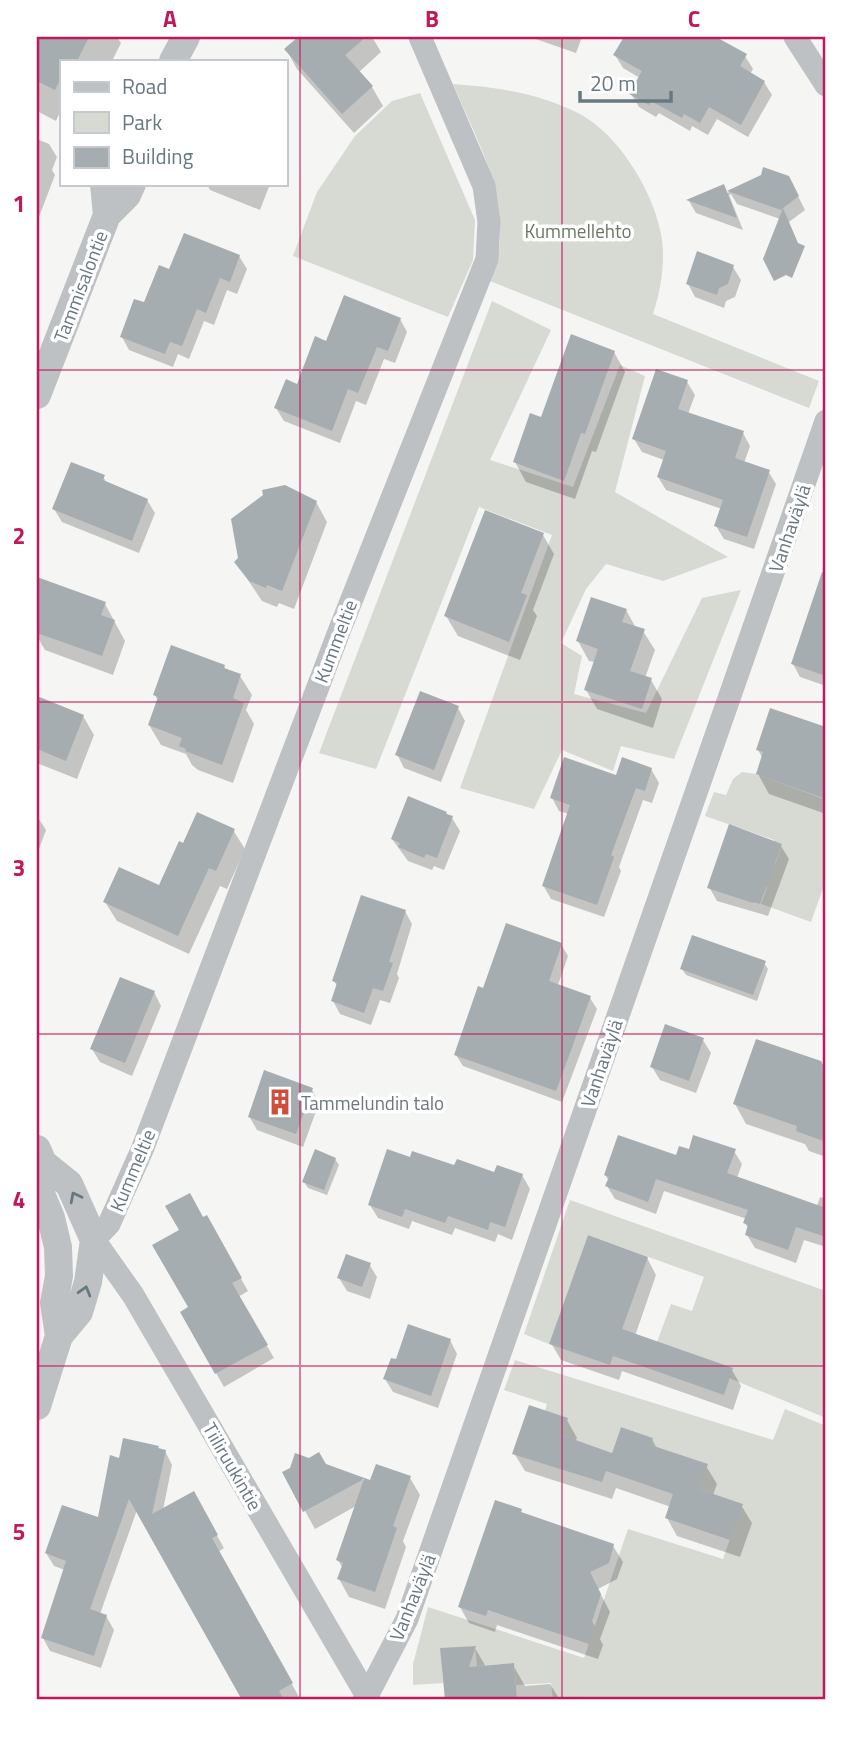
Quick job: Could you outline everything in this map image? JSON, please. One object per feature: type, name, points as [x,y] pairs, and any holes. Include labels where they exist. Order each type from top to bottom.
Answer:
[{"type":"street","points":[[174,60],[186,37]]},
{"type":"street","name":"Kummeltie","points":[[94,1240],[109,1224],[142,1150],[340,629],[487,259],[489,222],[484,186],[420,37]]},
{"type":"street","points":[[795,37],[826,85]]},
{"type":"street","name":"Tammisalontie","points":[[104,186],[107,215]]},
{"type":"street","name":"Tammisalontie","points":[[37,396],[107,215],[127,195],[131,186]]},
{"type":"street","name":"Vanhaväylä","points":[[366,1699],[407,1619],[826,421]]},
{"type":"street","points":[[37,1406],[60,1336],[79,1312],[88,1282],[94,1240],[69,1184],[40,1156]]},
{"type":"street","points":[[40,1156],[41,1194],[51,1218],[58,1247],[59,1276],[54,1303],[60,1336]]},
{"type":"street","points":[[58,1247],[94,1240]]},
{"type":"street","name":"Tiiliruukintie","points":[[94,1240],[133,1295],[366,1699]]},
{"type":"green space","name":"Kummellehto","points":[[453,84],[501,89],[548,100],[578,113],[607,134],[632,165],[657,217],[663,264],[653,314],[819,381],[809,408],[490,281],[500,244],[497,198],[478,140]]},
{"type":"green space","name":"Kummellehto","points":[[420,93],[475,220],[473,260],[448,317],[293,256],[317,192],[355,136],[392,101]]},
{"type":"green space","points":[[492,301],[551,330],[490,460],[573,487],[620,365],[645,376],[615,492],[728,557],[663,581],[606,564],[586,589],[561,643],[582,656],[574,694],[646,713],[702,598],[741,590],[674,759],[621,746],[613,771],[562,750],[534,809],[460,788],[552,535],[479,507],[376,769],[319,753]]},
{"type":"green space","points":[[742,772],[756,774],[826,800],[826,880],[811,922],[761,904],[767,887],[763,885],[776,862],[782,844],[705,816],[714,792],[726,795],[733,779]]},
{"type":"green space","points":[[570,1200],[826,1291],[826,1418],[729,1378],[657,1342],[671,1304],[692,1311],[704,1277],[588,1235],[549,1344],[524,1334]]},
{"type":"green space","points":[[515,1360],[773,1440],[785,1409],[826,1426],[826,1700],[553,1700],[551,1683],[516,1685],[514,1663],[477,1666],[475,1646],[441,1649],[443,1683],[413,1685],[413,1664],[428,1607],[584,1658],[628,1529],[723,1559],[742,1504],[699,1489],[707,1464],[651,1445],[653,1438],[621,1427],[612,1453],[562,1435],[545,1411],[547,1404],[504,1390]]},
{"type":"building","points":[[37,37],[89,37],[78,60],[60,60],[60,80],[55,90],[37,81]]},
{"type":"building","points":[[298,37],[366,37],[345,55],[373,86],[342,114],[284,49]]},
{"type":"building","points":[[624,37],[716,37],[747,54],[740,66],[765,81],[741,125],[709,107],[700,123],[684,114],[682,118],[651,101],[649,105],[629,94],[642,71],[613,55]]},
{"type":"building","points":[[763,167],[789,176],[799,196],[781,210],[727,191],[761,175]]},
{"type":"building","points":[[724,184],[737,218],[686,200]]},
{"type":"building","points":[[783,208],[798,243],[805,246],[792,278],[786,275],[774,281],[763,259]]},
{"type":"building","points":[[184,233],[240,255],[230,282],[220,278],[206,313],[197,309],[182,346],[170,342],[165,354],[120,337],[134,299],[144,302],[159,265],[169,269]]},
{"type":"building","points":[[697,251],[734,265],[728,284],[719,288],[717,295],[686,284]]},
{"type":"building","points":[[344,295],[401,318],[388,351],[377,347],[358,393],[348,389],[332,431],[274,408],[286,379],[297,384],[315,336],[326,341]]},
{"type":"building","points":[[571,334],[615,351],[585,434],[581,433],[564,481],[513,462],[530,413],[541,417]]},
{"type":"building","points":[[656,369],[688,380],[678,409],[744,431],[735,458],[770,470],[747,537],[714,526],[723,500],[657,477],[666,451],[632,439]]},
{"type":"building","points":[[71,462],[105,475],[103,480],[148,499],[132,541],[52,509]]},
{"type":"building","points":[[285,485],[317,501],[282,591],[249,581],[234,562],[238,558],[231,519],[263,495],[262,490]]},
{"type":"building","points":[[485,510],[544,533],[521,593],[527,595],[509,642],[444,616]]},
{"type":"building","points":[[822,572],[826,573],[826,676],[791,664]]},
{"type":"building","points":[[37,577],[106,602],[101,615],[115,620],[102,656],[37,633]]},
{"type":"building","points":[[591,597],[627,609],[622,622],[645,629],[630,671],[652,678],[642,709],[584,690],[598,649],[576,641]]},
{"type":"building","points":[[171,645],[225,665],[224,668],[241,674],[233,698],[244,703],[222,765],[185,751],[186,749],[179,746],[182,738],[148,725],[158,697],[153,695]]},
{"type":"building","points":[[420,691],[459,706],[434,770],[395,755]]},
{"type":"building","points":[[37,696],[84,715],[66,761],[37,749]]},
{"type":"building","points":[[770,708],[826,727],[826,799],[756,774],[763,752],[756,750]]},
{"type":"building","points":[[564,757],[616,775],[622,757],[652,768],[645,791],[636,788],[611,855],[614,857],[597,905],[542,886],[570,805],[550,798]]},
{"type":"building","points":[[408,796],[453,816],[437,858],[426,854],[424,858],[398,847],[400,843],[391,839]]},
{"type":"building","points":[[197,812],[235,829],[216,871],[209,868],[178,936],[103,902],[119,867],[159,885],[179,841],[183,843]]},
{"type":"building","points":[[729,824],[782,844],[760,904],[707,888]]},
{"type":"building","points":[[361,895],[406,910],[389,962],[393,963],[383,991],[373,988],[364,1013],[331,1001],[337,983],[332,981]]},
{"type":"building","points":[[506,923],[562,943],[549,981],[591,996],[556,1091],[454,1055],[478,986],[483,988]]},
{"type":"building","points":[[692,935],[766,961],[753,995],[680,969]]},
{"type":"building","points":[[120,977],[155,991],[125,1063],[90,1049]]},
{"type":"building","points":[[665,1024],[704,1038],[689,1081],[650,1067]]},
{"type":"building","points":[[756,1039],[821,1061],[826,1071],[826,1142],[796,1131],[797,1126],[733,1104]]},
{"type":"building","name":"Tammelundin talo","points":[[264,1070],[313,1088],[296,1134],[248,1117]]},
{"type":"building","points":[[618,1135],[676,1155],[679,1146],[689,1149],[693,1135],[736,1149],[727,1173],[826,1208],[826,1237],[796,1227],[788,1250],[745,1235],[748,1225],[743,1223],[748,1210],[656,1179],[648,1202],[605,1186],[609,1177],[604,1175]]},
{"type":"building","points":[[315,1149],[336,1158],[324,1190],[302,1182]]},
{"type":"building","points":[[387,1149],[410,1157],[412,1151],[454,1165],[457,1159],[494,1172],[497,1165],[523,1174],[505,1227],[490,1222],[488,1230],[448,1216],[445,1223],[405,1209],[402,1217],[368,1205]]},
{"type":"building","points":[[190,1193],[203,1217],[207,1215],[242,1278],[232,1283],[268,1345],[215,1374],[180,1312],[188,1307],[152,1245],[179,1230],[165,1206]]},
{"type":"building","points":[[588,1235],[648,1257],[622,1329],[733,1368],[724,1395],[613,1356],[610,1365],[549,1344]]},
{"type":"building","points":[[346,1254],[371,1263],[362,1287],[337,1278]]},
{"type":"building","points":[[408,1324],[451,1339],[431,1396],[383,1379],[391,1358],[396,1359]]},
{"type":"building","points":[[529,1405],[568,1418],[562,1435],[612,1453],[621,1427],[653,1438],[651,1445],[708,1464],[699,1489],[743,1504],[730,1540],[665,1518],[673,1494],[606,1471],[602,1482],[512,1454]]},
{"type":"building","points":[[123,1438],[166,1450],[152,1514],[194,1491],[218,1535],[212,1538],[293,1683],[279,1691],[284,1700],[242,1700],[129,1499],[90,1609],[107,1615],[94,1656],[41,1638],[66,1561],[45,1553],[62,1505],[98,1517],[110,1455],[119,1458]]},
{"type":"building","points":[[319,1452],[326,1464],[370,1480],[376,1464],[411,1476],[393,1526],[397,1528],[375,1592],[337,1579],[343,1563],[336,1560],[364,1479],[303,1512],[282,1472],[290,1468],[295,1453],[309,1458]]},
{"type":"building","points":[[495,1500],[522,1509],[521,1512],[614,1544],[609,1563],[590,1572],[601,1594],[592,1621],[595,1627],[589,1644],[488,1610],[486,1616],[458,1607]]},
{"type":"building","points":[[476,1646],[469,1667],[514,1663],[517,1700],[445,1700],[440,1648]]},
{"type":"place","name":"Tammelundin talo","points":[[280,1102]]}]
